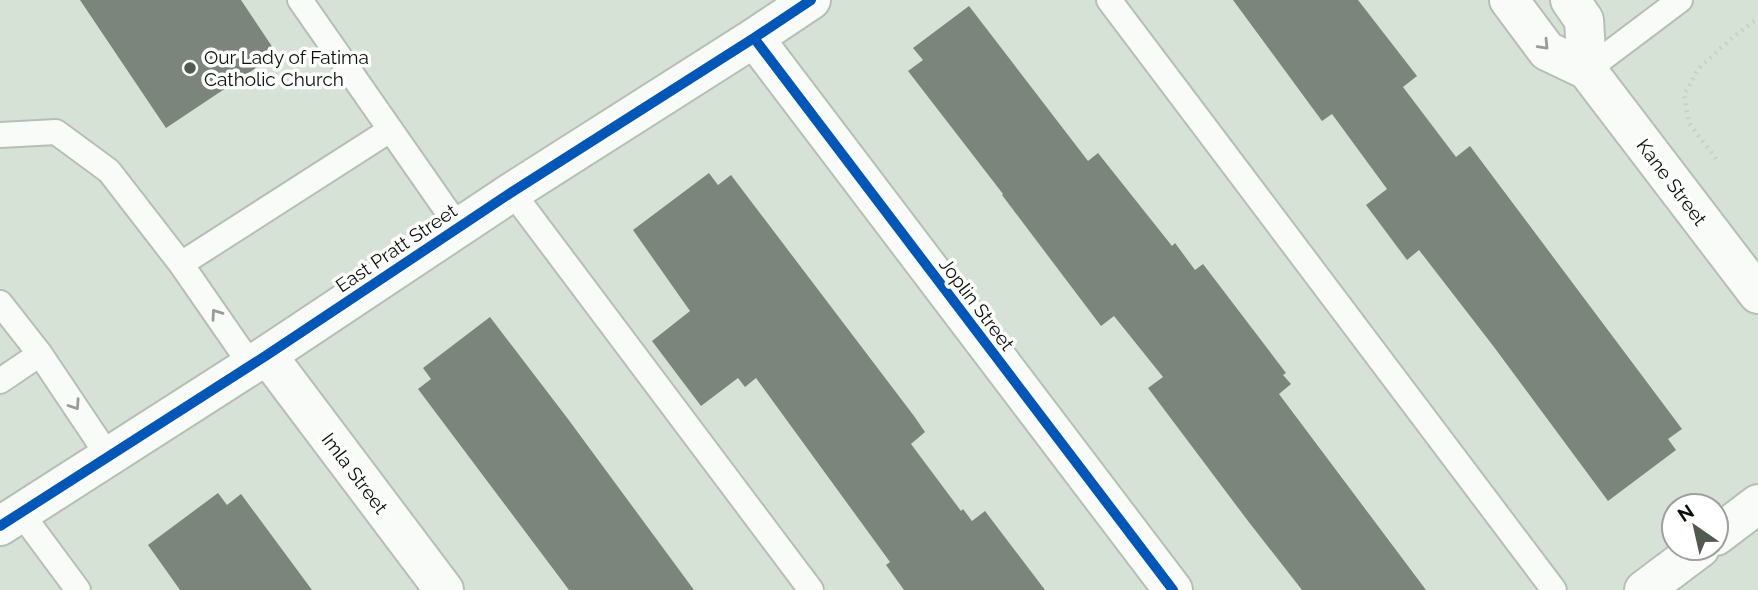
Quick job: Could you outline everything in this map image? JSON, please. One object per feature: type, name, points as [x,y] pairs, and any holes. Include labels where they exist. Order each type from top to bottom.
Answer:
[{"type":"street","name":"East Pratt Street","points":[[10,520],[811,0]]},
{"type":"street","name":"Kane Street","points":[[1508,0],[1546,51],[1587,70],[1758,294]]},
{"type":"street","points":[[1570,0],[1584,20],[1587,70]]},
{"type":"street","name":"Joplin Street","points":[[754,38],[1173,590]]},
{"type":"street","name":"Imla Street","points":[[259,360],[444,590]]},
{"type":"street","points":[[1730,525],[1758,504]]},
{"type":"street","points":[[1644,590],[1681,562]]},
{"type":"lane","points":[[300,0],[458,228]]},
{"type":"lane","points":[[1109,0],[1553,590]]},
{"type":"lane","points":[[1587,70],[1680,0]]},
{"type":"lane","points":[[181,264],[390,130]]},
{"type":"lane","points":[[0,135],[56,132],[109,171],[259,360]]},
{"type":"lane","points":[[512,192],[811,590]]},
{"type":"lane","points":[[0,303],[40,354],[109,457]]},
{"type":"lane","points":[[0,381],[40,354]]},
{"type":"lane","points":[[10,520],[78,590]]},
{"type":"path","points":[[1719,164],[1689,123],[1684,95],[1699,68],[1758,18]]},
{"type":"building","name":"Our Lady of Fatima Catholic Church","points":[[80,0],[241,0],[277,54],[166,128]]},
{"type":"building","points":[[1233,0],[1358,0],[1417,76],[1403,87],[1456,157],[1470,146],[1682,429],[1668,439],[1676,450],[1608,501],[1419,250],[1407,260],[1366,205],[1387,189],[1332,114],[1322,121]]},
{"type":"building","points":[[969,6],[1088,161],[1098,153],[1172,246],[1175,243],[1195,270],[1203,264],[1286,373],[1283,375],[1291,384],[1279,394],[1426,590],[1302,590],[1248,521],[1148,388],[1163,377],[1114,316],[1101,326],[908,71],[923,60],[913,48]]},
{"type":"building","points":[[709,173],[718,185],[731,175],[925,432],[911,444],[961,511],[963,509],[972,521],[985,511],[1045,590],[904,590],[886,565],[890,562],[756,378],[745,387],[738,378],[701,406],[652,341],[690,311],[633,230]]},
{"type":"building","points":[[490,317],[694,590],[569,590],[418,389],[431,379],[423,368]]},
{"type":"building","points":[[218,493],[227,505],[241,494],[312,590],[180,590],[148,545]]},
{"type":"cycle path","points":[[0,526],[811,0]]},
{"type":"cycle path","points":[[754,38],[1173,590]]},
{"type":"place","name":"Our Lady of Fatima Catholic Church","points":[[190,68]]}]
